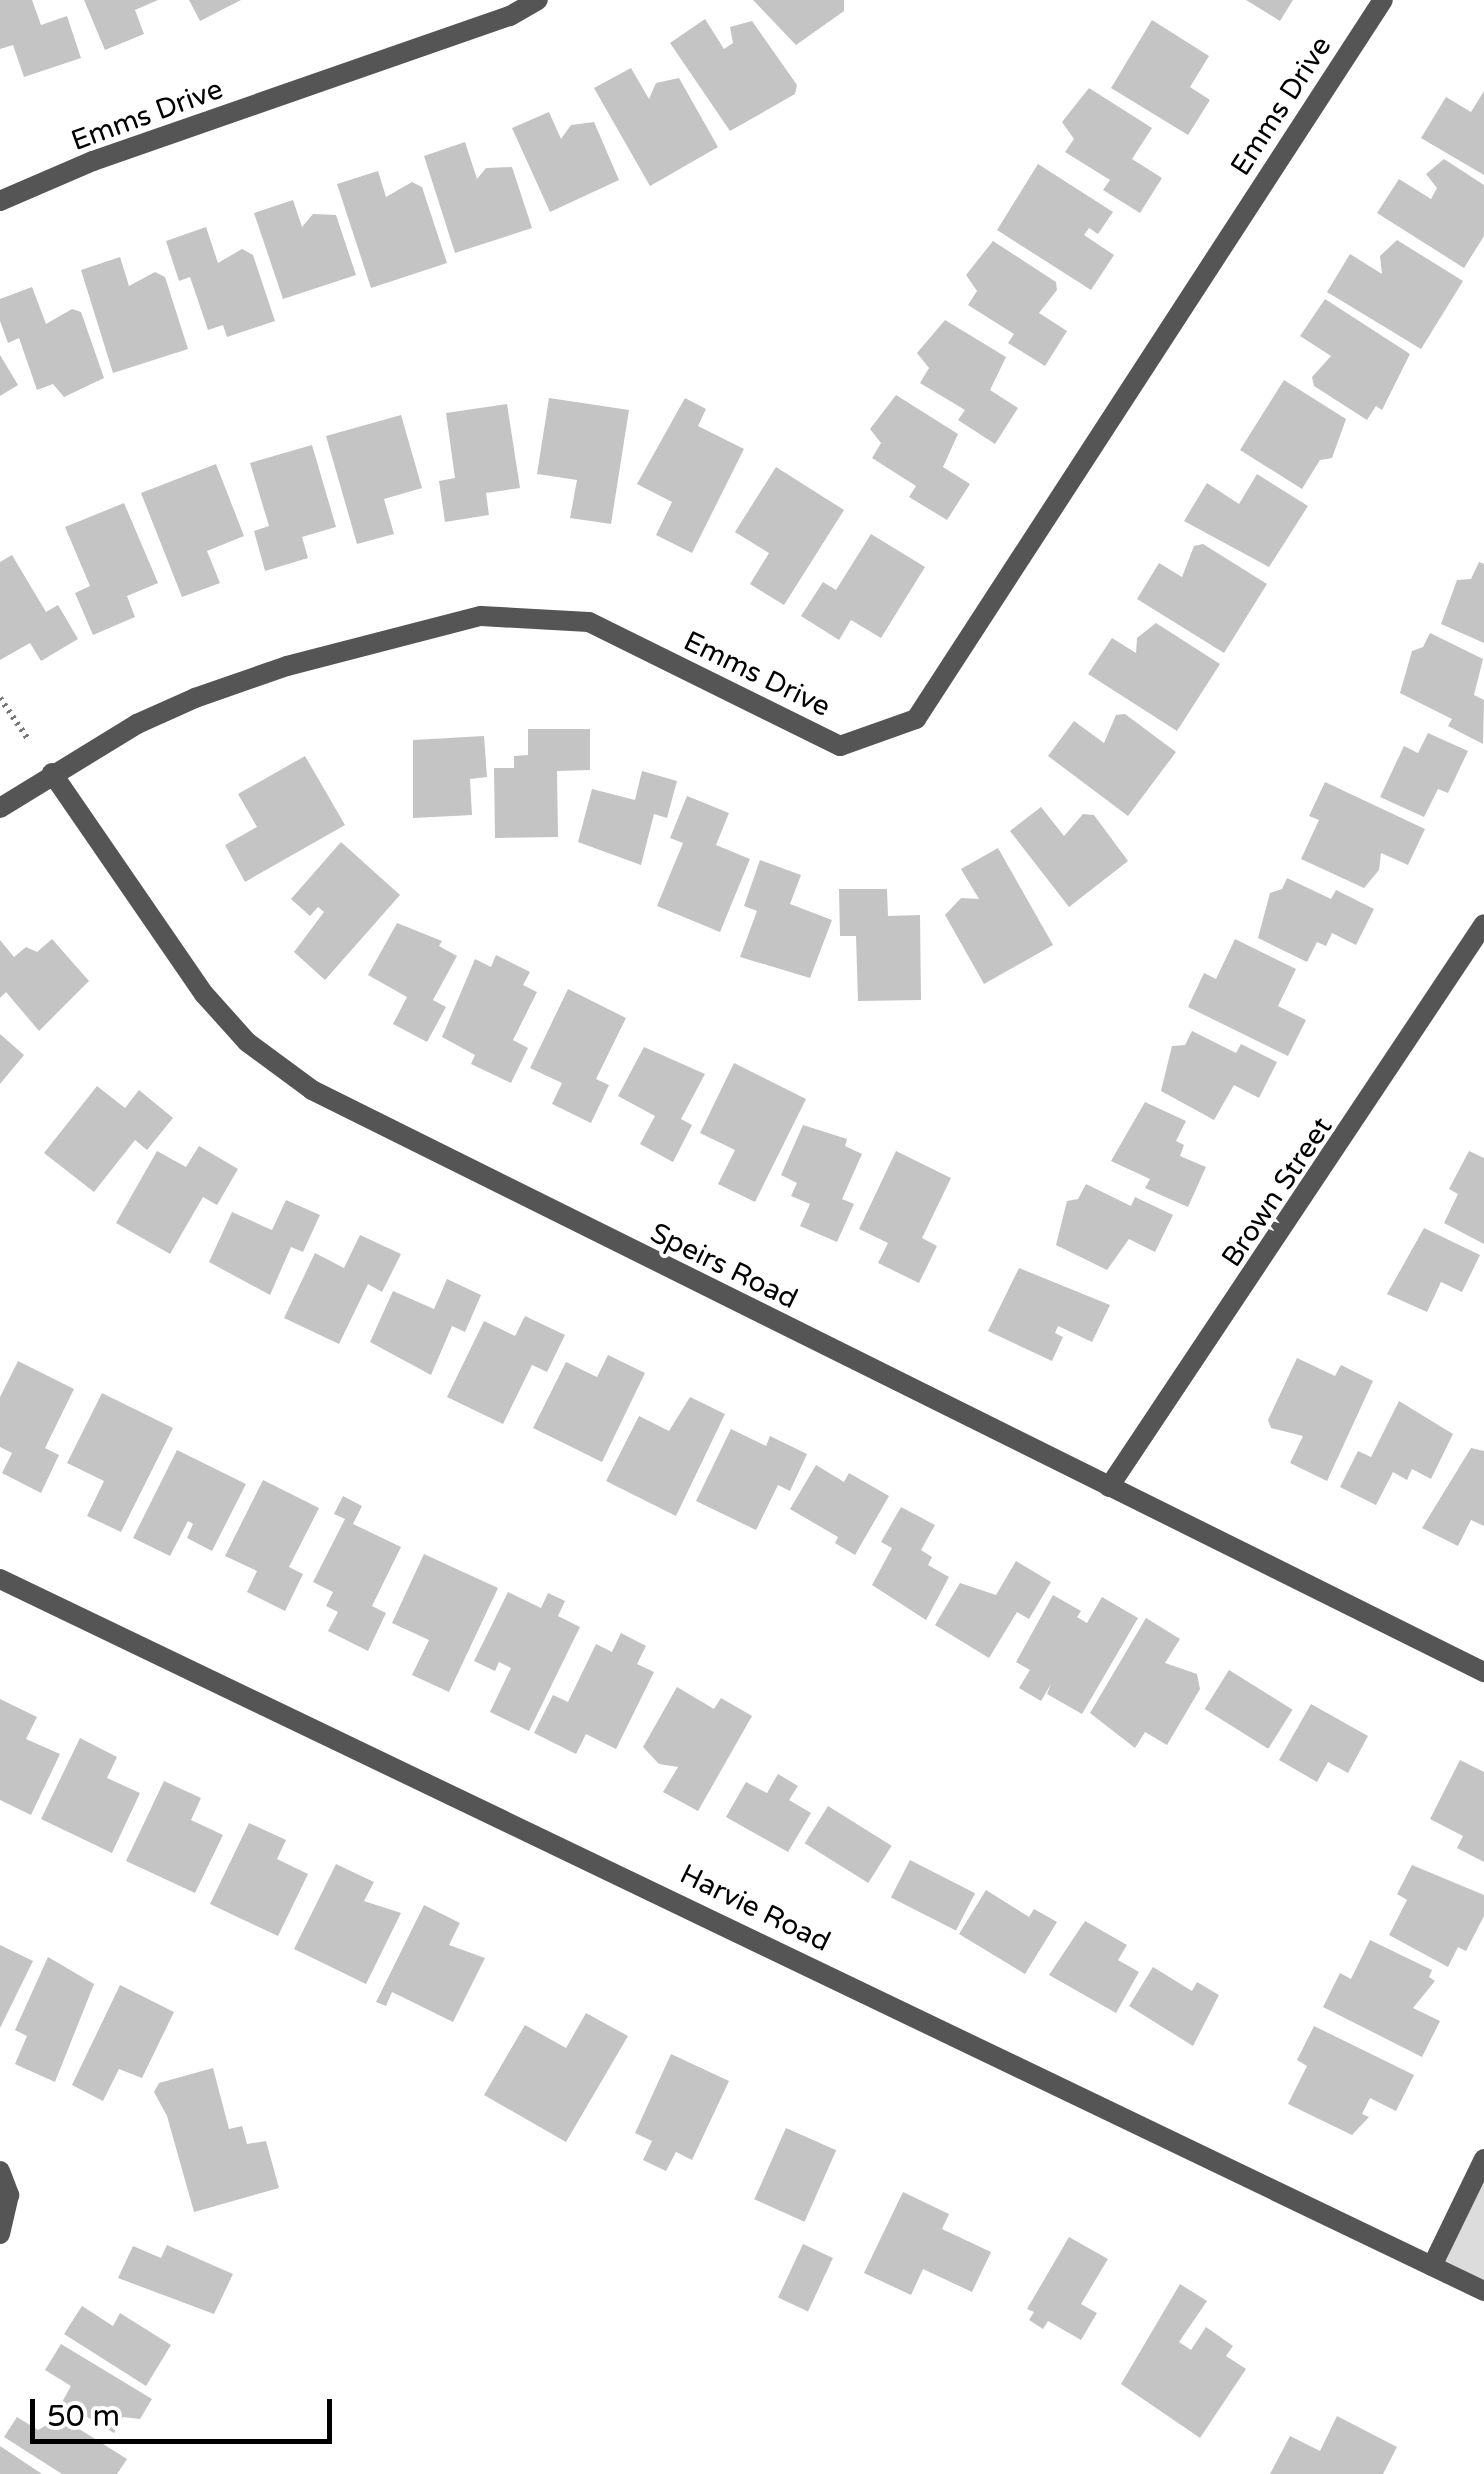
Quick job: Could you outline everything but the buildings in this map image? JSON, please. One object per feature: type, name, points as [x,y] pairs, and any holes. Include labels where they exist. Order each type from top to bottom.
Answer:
[{"type":"street","name":"Emms Drive","points":[[0,201],[93,162],[510,16],[538,0]]},
{"type":"street","name":"Emms Drive","points":[[0,808],[52,773],[195,698],[286,666],[481,616],[590,622],[840,746],[916,719],[1382,0]]},
{"type":"street","name":"Speirs Road","points":[[52,773],[204,994],[247,1042],[312,1090],[1484,1672]]},
{"type":"street","name":"Brown Street","points":[[1109,1487],[1484,924]]},
{"type":"street","name":"Harvie Road","points":[[0,1579],[1484,2291]]},
{"type":"street","points":[[1432,2266],[1484,2159]]},
{"type":"street","points":[[0,2171],[9,2196],[0,2234]]},
{"type":"path","points":[[0,698],[28,739]]},
{"type":"shaded area","points":[[1484,2159],[1484,2291],[1432,2266]]}]
